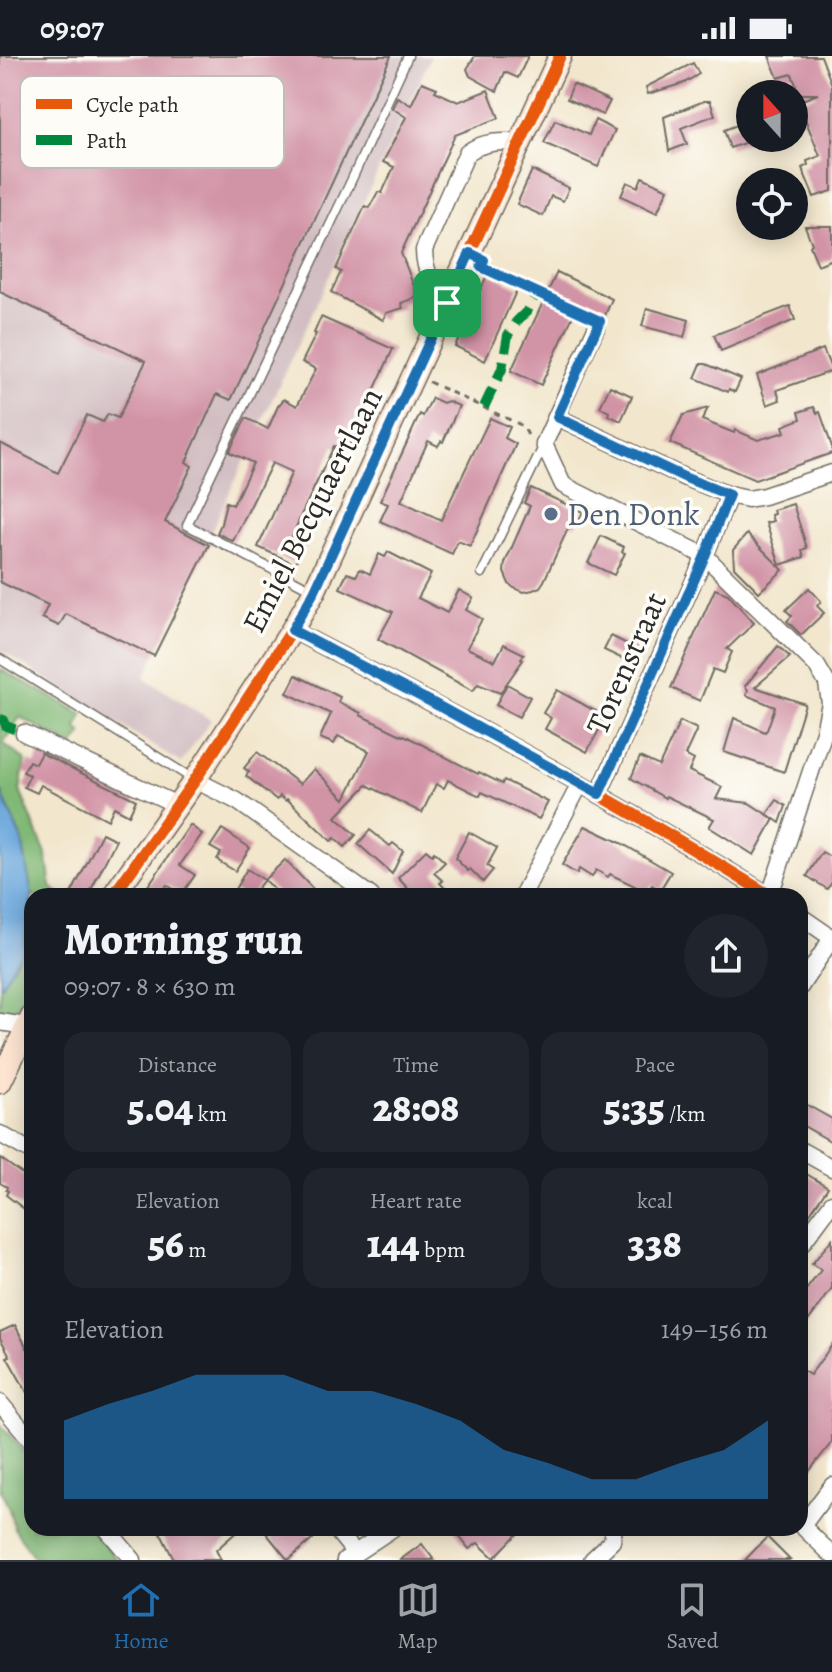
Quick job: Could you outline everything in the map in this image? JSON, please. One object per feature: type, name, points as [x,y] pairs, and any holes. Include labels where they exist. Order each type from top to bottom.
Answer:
[{"type":"street","name":"Emiel Becquaertlaan","points":[[119,888],[195,780],[314,592],[560,56]]},
{"type":"street","points":[[447,303],[435,290],[424,250],[467,153],[475,147],[501,141],[521,143]]},
{"type":"street","points":[[596,328],[544,444],[563,485],[705,556],[817,666],[827,683],[830,703],[824,732],[773,888]]},
{"type":"street","points":[[557,417],[686,478],[748,499],[832,473]]},
{"type":"street","name":"Torenstraat","points":[[599,794],[729,495]]},
{"type":"street","points":[[292,630],[599,794],[757,888]]},
{"type":"street","points":[[24,733],[177,805]]},
{"type":"street","points":[[195,780],[237,801],[360,888]]},
{"type":"street","points":[[526,888],[580,784]]},
{"type":"street","points":[[808,922],[832,938],[808,975]]},
{"type":"street","points":[[0,1022],[24,1022]]},
{"type":"street","points":[[0,1082],[24,1032]]},
{"type":"street","points":[[0,1134],[24,1148]]},
{"type":"street","points":[[808,1154],[832,1168]]},
{"type":"street","points":[[808,1235],[832,1203]]},
{"type":"street","points":[[0,1403],[24,1432]]},
{"type":"street","points":[[808,1516],[832,1486]]},
{"type":"street","points":[[808,1532],[832,1555]]},
{"type":"street","points":[[113,1536],[133,1560]]},
{"type":"street","points":[[339,1536],[350,1557],[381,1536]]},
{"type":"street","points":[[592,1560],[612,1541],[613,1536]]},
{"type":"lane","points":[[314,592],[187,525],[408,56]]},
{"type":"lane","points":[[482,573],[544,444]]},
{"type":"lane","points":[[0,659],[195,780]]},
{"type":"path","points":[[470,253],[484,260],[481,267],[600,321],[596,328]]},
{"type":"path","points":[[415,375],[523,426],[534,449],[544,444]]},
{"type":"shaded area","points":[[0,56],[431,56],[211,532],[215,534],[144,678],[211,720],[181,763],[0,650]]},
{"type":"green space","points":[[0,669],[83,714],[77,728],[82,734],[73,746],[20,717],[3,743],[25,760],[20,791],[46,854],[52,888],[24,888],[24,997],[16,1008],[0,1011],[0,987],[23,950],[0,789]]},
{"type":"green space","points":[[0,1424],[24,1452],[24,1536],[97,1536],[118,1560],[36,1560],[14,1528],[0,1488]]},
{"type":"water","points":[[0,789],[22,840],[31,888],[24,888],[23,950],[0,987]]},
{"type":"building","points":[[0,56],[391,56],[231,400],[217,394],[186,462],[192,466],[165,522],[209,545],[154,656],[66,614],[59,626],[42,618],[48,605],[0,582],[0,443],[58,473],[87,415],[103,422],[108,414],[118,418],[146,361],[0,292]]},
{"type":"building","points":[[475,56],[528,56],[518,78],[505,72],[497,91],[470,76],[467,69]]},
{"type":"building","points":[[769,56],[821,56],[832,85],[832,191],[814,197],[808,182],[808,168],[802,168],[808,165],[807,161],[820,156],[808,126],[808,98],[818,94],[808,94],[808,80],[794,80],[792,74],[778,78]]},
{"type":"building","points":[[693,63],[699,74],[684,83],[648,94],[646,87]]},
{"type":"building","points":[[422,82],[458,102],[488,90],[499,118],[455,135],[401,253],[418,297],[401,303],[403,308],[386,313],[383,320],[331,292],[341,272],[336,269],[365,206],[369,208],[378,192],[382,193],[394,167],[383,162],[406,117],[392,108],[397,97],[411,105]]},
{"type":"building","points":[[573,84],[610,101],[603,115],[567,99]]},
{"type":"building","points":[[710,101],[715,115],[681,128],[687,144],[669,151],[664,117]]},
{"type":"building","points":[[555,120],[589,135],[595,120],[615,130],[598,167],[544,143]]},
{"type":"building","points":[[736,125],[736,146],[730,148],[724,130]]},
{"type":"building","points":[[532,170],[569,188],[563,201],[551,196],[543,216],[517,204]]},
{"type":"building","points":[[642,177],[668,189],[657,213],[621,196],[627,182],[638,187]]},
{"type":"building","points":[[808,226],[832,226],[832,259],[818,265],[810,246]]},
{"type":"building","points":[[557,272],[612,299],[603,320],[577,307],[541,385],[511,371]]},
{"type":"building","points":[[488,273],[518,287],[485,361],[455,346]]},
{"type":"building","points":[[790,306],[795,320],[721,351],[714,335]]},
{"type":"building","points":[[647,308],[689,320],[684,337],[642,326]]},
{"type":"building","points":[[321,317],[393,349],[347,450],[334,446],[302,513],[292,537],[304,543],[295,564],[258,547],[292,472],[272,463],[233,541],[217,533],[226,502],[233,505],[253,463],[229,452],[246,418],[268,429],[284,399],[297,406],[316,369],[302,362]]},
{"type":"building","points":[[823,349],[832,371],[777,390],[780,400],[767,405],[757,375]]},
{"type":"building","points":[[701,364],[741,379],[735,392],[695,378]]},
{"type":"building","points":[[610,386],[632,396],[621,421],[600,407]]},
{"type":"building","points":[[432,398],[459,406],[443,442],[438,446],[428,441],[401,501],[441,520],[490,418],[510,427],[505,438],[516,444],[470,546],[458,541],[452,554],[380,521],[388,504],[380,501],[420,414],[423,416]]},
{"type":"building","points":[[814,407],[817,413],[820,412],[832,453],[755,480],[670,443],[683,415],[708,408],[702,420],[758,440],[785,432],[783,426],[801,419],[799,412]]},
{"type":"building","points":[[531,488],[583,512],[576,526],[570,524],[540,587],[524,592],[509,584],[504,572],[530,506],[524,503]]},
{"type":"building","points":[[793,504],[807,548],[802,550],[804,557],[780,565],[766,523],[773,521],[773,510]]},
{"type":"building","points":[[747,534],[783,570],[759,592],[734,567],[733,550]]},
{"type":"building","points":[[601,536],[624,547],[622,552],[625,553],[614,575],[588,563]]},
{"type":"building","points":[[388,552],[431,574],[418,598],[447,613],[459,590],[473,598],[466,610],[482,619],[467,648],[495,661],[504,644],[524,654],[500,693],[478,684],[473,691],[378,639],[393,612],[340,588],[347,573],[356,576],[360,569],[370,574],[379,554],[385,557]]},
{"type":"building","points":[[809,588],[821,601],[817,606],[824,613],[801,635],[787,621],[792,616],[786,610]]},
{"type":"building","points":[[715,589],[728,594],[754,623],[727,649],[732,652],[723,673],[713,669],[700,701],[671,688]]},
{"type":"building","points":[[611,636],[637,649],[631,663],[604,650]]},
{"type":"building","points":[[778,646],[790,657],[755,687],[805,704],[784,772],[724,752],[734,718],[765,732],[767,730],[775,707],[746,695],[748,690],[745,686]]},
{"type":"building","points":[[296,675],[340,697],[338,702],[360,715],[478,774],[502,784],[504,780],[548,802],[539,819],[448,780],[444,788],[436,784],[422,813],[367,785],[336,817],[356,835],[345,847],[335,838],[331,841],[287,799],[280,796],[277,800],[246,776],[249,772],[244,768],[257,752],[300,784],[314,769],[345,799],[369,751],[338,736],[334,744],[320,738],[331,714],[287,693]]},
{"type":"building","points":[[507,684],[530,697],[519,717],[496,705]]},
{"type":"building","points":[[557,690],[606,717],[587,752],[545,729],[551,718],[543,713]]},
{"type":"building","points":[[680,721],[697,729],[685,755],[694,760],[689,771],[722,787],[716,799],[749,803],[774,819],[754,855],[709,827],[714,819],[665,798],[631,778],[640,757],[659,766]]},
{"type":"building","points":[[41,753],[136,800],[129,815],[114,807],[108,820],[41,785],[37,793],[24,787],[30,775],[23,772],[29,761],[35,764]]},
{"type":"building","points":[[777,800],[786,806],[780,823],[767,814]]},
{"type":"building","points":[[190,825],[202,834],[180,865],[195,875],[186,888],[167,885],[165,888],[147,888]]},
{"type":"building","points":[[585,826],[671,872],[661,888],[652,885],[650,888],[639,888],[610,874],[608,877],[596,870],[592,877],[579,869],[577,874],[562,865]]},
{"type":"building","points":[[222,829],[250,848],[235,871],[220,862],[217,859],[221,853],[210,847]]},
{"type":"building","points":[[370,830],[390,846],[393,843],[403,851],[392,874],[358,844]]},
{"type":"building","points":[[469,832],[497,848],[487,866],[493,870],[483,882],[455,858]]},
{"type":"building","points":[[102,833],[116,840],[92,888],[74,888]]},
{"type":"building","points":[[426,850],[432,855],[434,852],[445,862],[434,873],[443,881],[440,883],[445,888],[407,888],[398,878]]},
{"type":"building","points":[[822,852],[832,858],[832,882],[827,889],[807,876]]},
{"type":"building","points":[[285,860],[312,888],[272,888],[264,880]]},
{"type":"building","points":[[247,869],[264,880],[258,888],[236,888]]},
{"type":"building","points":[[808,1106],[832,1119],[832,1142],[808,1128]]},
{"type":"building","points":[[0,1158],[24,1175],[24,1209],[6,1195],[7,1187],[0,1183]]},
{"type":"building","points":[[808,1175],[828,1187],[808,1216]]},
{"type":"building","points":[[832,1239],[832,1289],[808,1321],[808,1287],[821,1270],[812,1264]]},
{"type":"building","points":[[15,1325],[24,1342],[24,1387],[7,1357],[10,1356],[0,1332]]},
{"type":"building","points":[[832,1345],[832,1442],[808,1473],[808,1374]]},
{"type":"building","points":[[162,1536],[232,1536],[216,1550],[221,1560],[174,1560]]},
{"type":"building","points":[[268,1536],[311,1536],[313,1539],[288,1560]]},
{"type":"building","points":[[459,1536],[515,1536],[494,1558],[478,1543],[469,1549]]},
{"type":"building","points":[[767,1537],[790,1560],[745,1560]]},
{"type":"building","points":[[422,1544],[434,1560],[400,1560]]},
{"type":"marked path","points":[[484,407],[502,369],[508,335],[537,292]]},
{"type":"marked path","points":[[0,719],[6,726],[24,733]]},
{"type":"cycle path","points":[[119,888],[195,780],[314,592],[560,56]]},
{"type":"cycle path","points":[[292,630],[593,791],[757,888]]},
{"type":"place","name":"Den Donk","points":[[551,514]]},
{"type":"route","points":[[470,253],[484,260],[481,267],[600,321],[557,417],[729,495],[599,794],[292,630],[314,592],[447,303],[470,253]]}]
